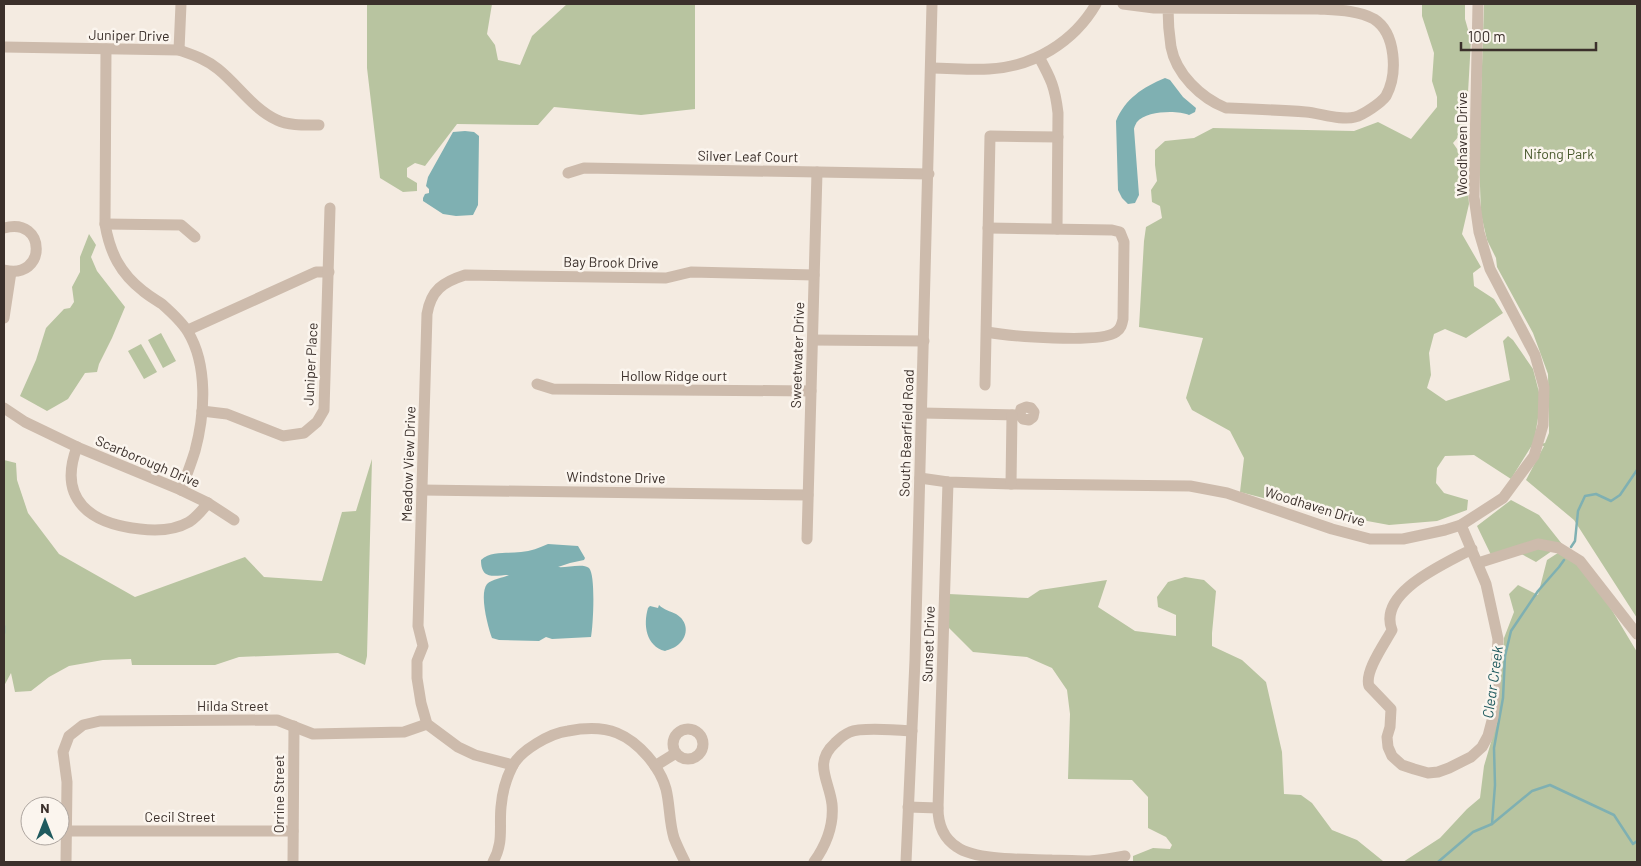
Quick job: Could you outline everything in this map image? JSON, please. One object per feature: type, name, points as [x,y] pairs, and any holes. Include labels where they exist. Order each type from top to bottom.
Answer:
[{"type":"street","points":[[179,50],[180,4]]},
{"type":"street","name":"South Bearfield Road","points":[[906,862],[922,413],[932,4]]},
{"type":"street","points":[[931,68],[988,69],[1011,66],[1039,57],[1058,46],[1075,31],[1096,4]]},
{"type":"street","points":[[1123,4],[1137,7],[1168,8],[1362,9],[1383,27],[1389,38],[1392,48],[1392,82],[1385,97],[1376,105],[1354,118],[1308,112],[1226,108],[1214,103],[1194,87],[1175,61],[1171,48],[1168,8]]},
{"type":"street","name":"Woodhaven Drive","points":[[920,478],[948,482],[1011,484],[1190,486],[1227,493],[1332,530],[1370,538],[1403,539],[1445,530],[1461,525],[1503,498],[1534,456],[1543,426],[1544,387],[1535,355],[1490,269],[1479,232],[1474,196],[1478,4]]},
{"type":"street","name":"Juniper Drive","points":[[4,47],[179,50],[199,57],[217,68],[264,112],[278,121],[301,125],[319,125]]},
{"type":"street","points":[[106,49],[105,224],[108,242],[127,278],[163,305],[188,330],[196,347],[200,363],[202,412],[195,450],[181,490]]},
{"type":"street","points":[[1039,57],[1052,82],[1056,97],[1058,137],[1057,229]]},
{"type":"street","points":[[985,384],[990,136],[1058,137]]},
{"type":"street","name":"Silver Leaf Court","points":[[568,173],[584,168],[929,174]]},
{"type":"street","name":"Sweetwater Drive","points":[[807,539],[817,172]]},
{"type":"street","name":"Juniper Place","points":[[202,412],[227,414],[283,436],[304,433],[317,422],[324,410],[330,208]]},
{"type":"street","points":[[105,224],[181,226],[195,237]]},
{"type":"street","points":[[4,228],[19,226],[26,229],[36,241],[37,249],[32,263],[26,268],[19,272],[7,271],[4,318]]},
{"type":"street","points":[[986,332],[1038,338],[1110,336],[1116,333],[1122,326],[1123,319],[1124,242],[1120,232],[1112,230],[988,228]]},
{"type":"street","points":[[188,330],[316,272],[328,272]]},
{"type":"street","name":"Bay Brook Drive","points":[[440,286],[451,279],[465,274],[666,278],[691,272],[814,274]]},
{"type":"street","name":"Meadow View Drive","points":[[427,724],[417,678],[417,661],[423,646],[418,626],[427,314],[429,303],[440,286]]},
{"type":"street","points":[[813,340],[924,341]]},
{"type":"street","name":"Hollow Ridge ourt","points":[[537,384],[553,389],[811,390]]},
{"type":"street","name":"Scarborough Drive","points":[[4,408],[25,422],[77,447],[208,503],[234,520]]},
{"type":"street","points":[[922,413],[1016,415],[1011,484]]},
{"type":"street","name":"Scarborough Drive","points":[[77,447],[71,462],[70,472],[74,492],[92,516],[106,522],[127,528],[149,530],[173,528],[197,517],[208,503]]},
{"type":"street","name":"Sunset Drive","points":[[948,482],[938,808],[938,821],[942,831],[957,848],[970,853],[1006,858],[1090,861],[1125,856]]},
{"type":"street","name":"Windstone Drive","points":[[422,490],[808,495]]},
{"type":"street","points":[[1461,525],[1472,549],[1478,563],[1486,584],[1498,639],[1493,718],[1488,736],[1482,747],[1472,757],[1443,770],[1428,773],[1402,765],[1392,756],[1387,738],[1391,709],[1372,690],[1368,682],[1369,670],[1392,630],[1389,623],[1389,615],[1400,594],[1410,585],[1472,549]]},
{"type":"street","points":[[1478,563],[1538,544],[1559,548],[1580,561],[1637,634]]},
{"type":"street","name":"Hilda Street","points":[[67,796],[63,752],[69,736],[83,726],[100,721],[277,720],[313,734],[404,732],[427,724]]},
{"type":"street","points":[[427,724],[458,747],[475,755],[513,765]]},
{"type":"street","name":"Orrine Street","points":[[293,862],[294,726]]},
{"type":"street","points":[[493,862],[499,851],[504,788],[513,765],[528,750],[546,738],[562,732],[583,728],[617,733],[635,744],[649,758],[666,787],[674,838],[685,862]]},
{"type":"street","points":[[814,862],[827,839],[832,822],[832,804],[823,769],[823,758],[829,748],[851,731],[912,731]]},
{"type":"street","points":[[654,766],[676,753]]},
{"type":"street","points":[[908,807],[938,808]]},
{"type":"street","name":"Cecil Street","points":[[70,831],[293,831]]},
{"type":"street","points":[[66,862],[67,846]]},
{"type":"green space","points":[[367,4],[492,4],[487,34],[495,45],[498,60],[520,65],[532,36],[567,4],[695,4],[695,109],[641,115],[554,107],[538,125],[457,124],[425,166],[415,163],[407,168],[407,177],[417,183],[417,191],[403,192],[380,178],[367,68]]},
{"type":"green space","points":[[1422,4],[1465,4],[1465,19],[1471,40],[1466,128],[1453,143],[1466,162],[1469,204],[1462,234],[1481,267],[1473,273],[1474,286],[1494,299],[1503,313],[1466,338],[1445,329],[1434,334],[1429,353],[1431,375],[1427,388],[1446,401],[1510,380],[1503,341],[1508,336],[1513,340],[1533,369],[1541,400],[1534,442],[1511,479],[1474,455],[1445,456],[1437,468],[1436,483],[1444,493],[1468,500],[1467,510],[1437,521],[1389,525],[1318,512],[1240,492],[1244,458],[1230,431],[1192,410],[1186,398],[1203,338],[1139,327],[1144,241],[1146,227],[1162,218],[1160,206],[1152,202],[1151,190],[1157,181],[1155,150],[1165,141],[1194,138],[1213,128],[1354,131],[1378,122],[1411,139],[1437,107],[1437,97],[1432,81],[1434,53],[1422,16]]},
{"type":"green space","name":"Nifong Park","points":[[1484,4],[1637,4],[1637,618],[1574,520],[1526,480],[1544,446],[1536,445],[1545,443],[1549,433],[1548,374],[1533,333],[1497,267],[1496,258],[1487,240],[1481,214],[1479,158]]},
{"type":"green space","points":[[89,234],[96,245],[91,257],[97,271],[125,307],[97,372],[85,373],[68,399],[47,411],[20,396],[36,360],[46,328],[64,309],[70,308],[74,302],[72,287],[80,272],[80,257]]},
{"type":"green space","points":[[161,333],[176,361],[163,368],[148,340]]},
{"type":"green space","points":[[141,344],[157,372],[144,379],[128,351]]},
{"type":"green space","points":[[372,459],[367,656],[365,665],[338,653],[239,657],[215,665],[132,665],[131,659],[103,660],[69,666],[49,677],[31,691],[15,692],[11,673],[4,686],[4,460],[16,463],[17,480],[28,513],[59,554],[135,597],[245,557],[264,577],[322,581],[342,512],[356,511]]},
{"type":"green space","points":[[1511,500],[1539,515],[1562,544],[1536,562],[1514,550],[1492,557],[1477,526]]},
{"type":"green space","points":[[1561,551],[1589,572],[1637,652],[1637,862],[1403,862],[1440,838],[1480,798],[1484,766],[1497,722],[1504,638],[1514,612],[1509,594],[1518,585],[1538,595],[1547,560]]},
{"type":"green space","points":[[1185,577],[1204,580],[1216,591],[1212,646],[1242,660],[1266,682],[1282,752],[1284,794],[1301,795],[1312,803],[1332,830],[1357,840],[1383,861],[1390,862],[1133,862],[1133,856],[1153,848],[1170,849],[1172,845],[1166,837],[1148,828],[1148,797],[1132,780],[1068,779],[1070,714],[1067,690],[1052,668],[1027,657],[973,652],[948,627],[949,594],[1028,598],[1040,590],[1107,580],[1098,607],[1135,631],[1176,636],[1176,615],[1158,607],[1157,597],[1168,582]]},
{"type":"water","points":[[1165,78],[1170,80],[1183,97],[1196,108],[1195,112],[1189,115],[1162,112],[1141,118],[1137,123],[1134,129],[1139,195],[1135,203],[1128,204],[1118,190],[1116,121],[1124,106],[1130,100],[1149,85]]},
{"type":"water","points":[[453,132],[474,132],[479,136],[478,205],[473,215],[456,216],[443,214],[423,201],[425,194],[429,193],[429,189],[426,186],[428,177]]},
{"type":"water","points":[[548,544],[578,546],[585,558],[584,560],[558,567],[583,566],[589,568],[593,580],[593,623],[591,637],[552,639],[546,637],[539,641],[499,640],[492,638],[485,611],[485,589],[489,582],[509,575],[494,576],[486,574],[483,571],[481,560],[490,555],[525,552]]},
{"type":"water","points":[[659,605],[680,617],[686,628],[686,632],[679,644],[665,651],[654,645],[647,634],[646,628],[648,608],[650,606],[658,608]]},
{"type":"waterway","name":"Clear Creek","points":[[1571,547],[1575,541],[1578,511],[1585,496],[1596,494],[1611,501],[1620,495],[1637,470]]},
{"type":"waterway","name":"Clear Creek","points":[[1492,824],[1495,785],[1494,748],[1503,698],[1505,656],[1511,631],[1538,591],[1564,560]]},
{"type":"waterway","points":[[4,626],[4,633]]},
{"type":"waterway","name":"Clear Creek","points":[[1438,862],[1473,832],[1492,824],[1532,791],[1550,785],[1614,815],[1633,844],[1637,841]]}]
